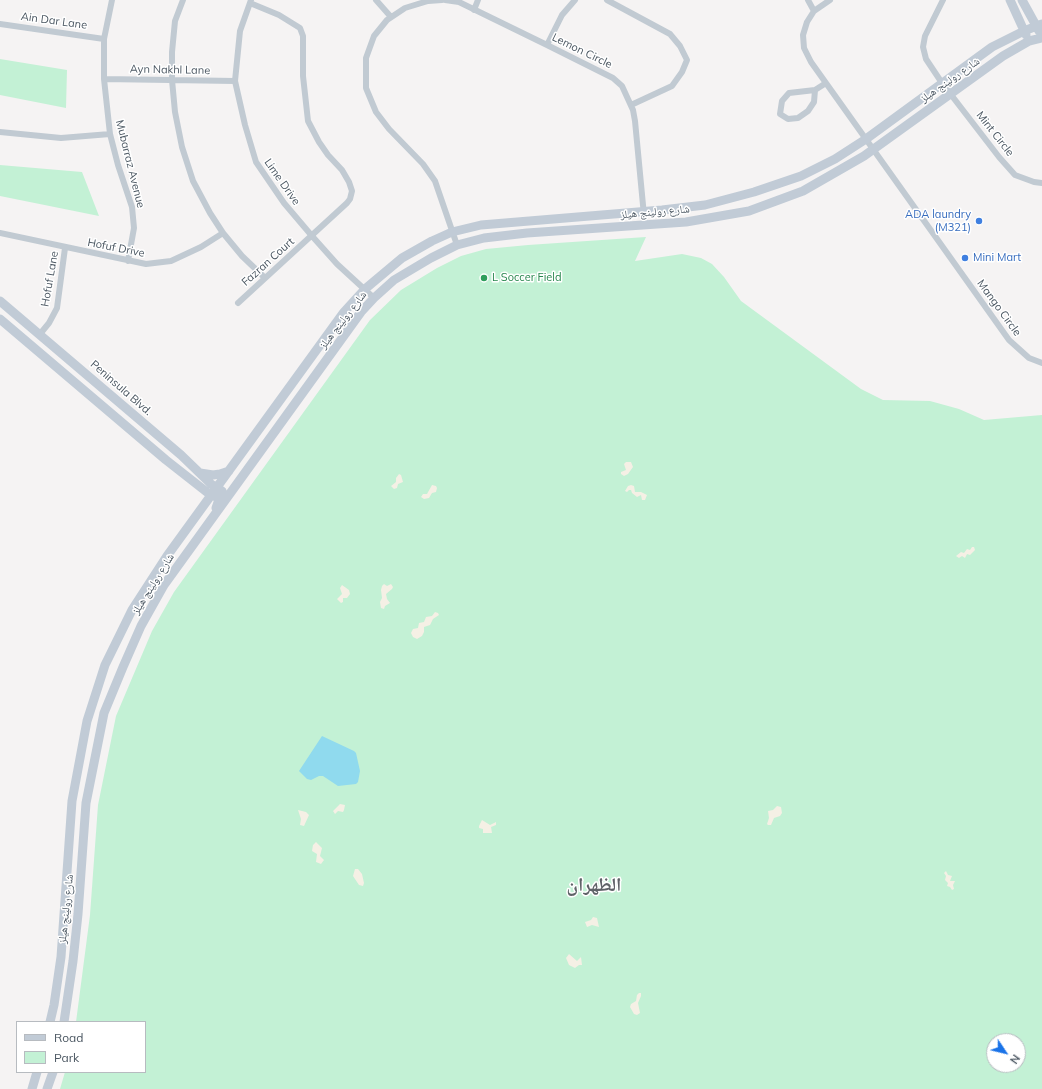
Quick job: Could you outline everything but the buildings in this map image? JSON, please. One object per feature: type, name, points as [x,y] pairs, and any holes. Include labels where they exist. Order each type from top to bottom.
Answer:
[{"type":"main road","points":[[1010,0],[1029,41]]},
{"type":"main road","points":[[1022,0],[1039,25],[1042,37]]},
{"type":"main road","name":"شارع رولينج هيلز","points":[[50,1021],[61,957],[72,801],[86,721],[106,665],[132,610],[167,556],[202,508],[217,491],[229,471],[344,312],[365,290],[402,258],[432,241],[452,232],[481,225],[705,205],[754,192],[801,176],[835,159],[866,139],[992,47],[1039,25]]},
{"type":"main road","name":"شارع رولينج هيلز","points":[[64,1021],[78,914],[86,804],[104,712],[141,626],[164,586],[361,312],[374,298],[394,280],[431,258],[456,245],[484,238],[514,234],[686,222],[749,211],[803,191],[873,149],[1003,56],[1029,41],[1042,37]]},
{"type":"main road","name":"Peninsula Blvd.","points":[[0,301],[181,455],[217,491]]},
{"type":"main road","points":[[0,318],[195,483],[217,491],[232,492]]},
{"type":"main road","points":[[287,390],[298,399]]},
{"type":"main road","points":[[200,473],[213,475],[229,471]]},
{"type":"main road","points":[[195,483],[200,493],[202,508]]},
{"type":"main road","points":[[212,519],[217,491]]},
{"type":"main road","points":[[32,1089],[37,1073]]},
{"type":"main road","points":[[47,1089],[53,1073]]},
{"type":"street","name":"Mubarraz Avenue","points":[[112,0],[104,39],[104,79],[110,134],[118,165],[132,207],[134,228],[128,261]]},
{"type":"street","points":[[183,0],[176,20],[172,52],[172,80],[175,112],[182,147],[193,181],[210,213],[223,233],[242,256],[265,278]]},
{"type":"street","points":[[376,0],[389,17]]},
{"type":"street","name":"Lemon Circle","points":[[456,245],[435,181],[423,164],[389,129],[376,112],[366,88],[366,58],[374,36],[389,17],[405,8],[428,1],[443,0],[459,2],[613,78],[622,86],[631,105],[635,120],[645,226]]},
{"type":"street","points":[[474,10],[478,0]]},
{"type":"street","points":[[547,45],[562,15],[575,0]]},
{"type":"street","points":[[607,0],[670,34],[680,46],[687,60],[682,72],[672,86],[631,105]]},
{"type":"street","points":[[808,0],[814,12],[830,0]]},
{"type":"street","name":"Mint Circle","points":[[943,0],[925,36],[923,47],[926,59],[950,94],[999,157],[1015,175],[1034,182],[1042,183]]},
{"type":"street","name":"Lime Drive","points":[[250,2],[240,31],[235,81],[244,125],[256,162],[284,203],[312,236],[337,264],[374,298]]},
{"type":"street","name":"Fazran Court","points":[[238,303],[312,236],[350,199],[352,191],[342,170],[328,155],[308,121],[303,76],[303,36],[300,28],[279,15],[250,2]]},
{"type":"street","name":"Mango Circle","points":[[814,12],[807,22],[803,35],[804,48],[811,62],[1009,340],[1029,358],[1042,363]]},
{"type":"street","name":"Ain Dar Lane","points":[[0,24],[104,39]]},
{"type":"street","name":"Ayn Nakhl Lane","points":[[104,79],[235,81]]},
{"type":"street","points":[[815,90],[814,102],[808,111],[798,118],[788,119],[780,114],[782,101],[789,94],[815,90],[826,83]]},
{"type":"street","points":[[0,132],[61,138],[110,134]]},
{"type":"street","name":"Hofuf Drive","points":[[0,233],[146,264],[171,261],[201,247],[223,233]]},
{"type":"street","name":"Hofuf Lane","points":[[40,334],[49,324],[57,308],[65,248]]},
{"type":"green space","points":[[0,59],[67,70],[66,108],[0,95]]},
{"type":"green space","points":[[0,165],[82,172],[99,216],[0,196]]},
{"type":"green space","points":[[646,237],[635,261],[682,254],[701,258],[712,264],[724,277],[741,301],[861,389],[883,400],[930,401],[959,409],[984,420],[1042,415],[1042,1089],[60,1089],[65,1073],[146,1073],[146,1021],[76,1021],[90,915],[98,805],[116,716],[152,631],[174,592],[370,320],[401,290],[437,268],[461,256],[486,249]]},
{"type":"sand","points":[[626,462],[631,462],[633,467],[628,474],[624,476],[621,472],[626,470],[624,464]]},
{"type":"sand","points":[[399,474],[401,475],[403,482],[398,484],[397,488],[394,489],[391,486],[396,482],[396,478]]},
{"type":"sand","points":[[432,485],[436,486],[436,492],[432,493],[429,498],[424,499],[421,497],[423,494],[427,494]]},
{"type":"sand","points":[[628,486],[634,486],[635,492],[641,492],[647,495],[645,500],[642,500],[641,495],[637,497],[631,490],[627,492],[625,491]]},
{"type":"sand","points":[[974,547],[975,550],[970,555],[967,554],[965,558],[962,556],[959,558],[956,556],[961,552],[964,553],[967,549],[970,550]]},
{"type":"sand","points":[[384,584],[387,586],[391,584],[393,587],[386,594],[390,603],[385,606],[384,609],[381,608],[380,602],[382,598],[381,590]]},
{"type":"sand","points":[[342,585],[349,590],[350,594],[347,598],[343,598],[343,602],[341,603],[337,599],[342,594],[340,588]]},
{"type":"sand","points":[[435,612],[439,615],[433,619],[430,625],[424,627],[422,636],[417,639],[413,637],[411,633],[413,629],[418,628],[419,623],[424,622],[426,617],[432,616]]},
{"type":"sand","points":[[340,804],[345,805],[343,812],[338,811],[335,814],[333,811]]},
{"type":"sand","points":[[777,806],[781,807],[782,813],[780,816],[774,818],[771,825],[768,825],[768,811],[773,810]]},
{"type":"sand","points":[[298,810],[306,812],[309,815],[304,826],[300,825],[301,819]]},
{"type":"sand","points":[[482,820],[490,825],[496,822],[496,825],[491,827],[492,833],[483,833],[483,829],[479,828]]},
{"type":"sand","points":[[316,842],[322,848],[320,856],[324,860],[321,864],[316,862],[317,854],[312,851],[313,845]]},
{"type":"sand","points":[[355,869],[358,869],[362,874],[364,883],[363,886],[359,885],[353,876]]},
{"type":"sand","points":[[946,871],[948,875],[952,876],[950,881],[955,881],[953,885],[954,889],[952,890],[947,886],[948,883],[945,880],[946,876],[944,873]]},
{"type":"sand","points":[[593,917],[597,918],[599,927],[592,925],[587,927],[585,922],[591,920]]},
{"type":"sand","points":[[569,954],[577,961],[581,957],[582,965],[575,968],[569,965],[566,958]]},
{"type":"sand","points":[[639,993],[641,993],[638,1003],[640,1013],[637,1015],[634,1014],[630,1007],[631,1004],[636,1001]]},
{"type":"water","points":[[322,736],[356,753],[360,771],[358,782],[356,784],[338,786],[323,776],[319,776],[311,780],[307,779],[299,771]]},
{"type":"place","name":"ADA laundry (M321)","points":[[979,221]]},
{"type":"place","name":"Mini Mart","points":[[965,258]]},
{"type":"place","name":"L Soccer Field","points":[[484,278]]},
{"type":"district","name":"الظهران","points":[[594,885]]}]
